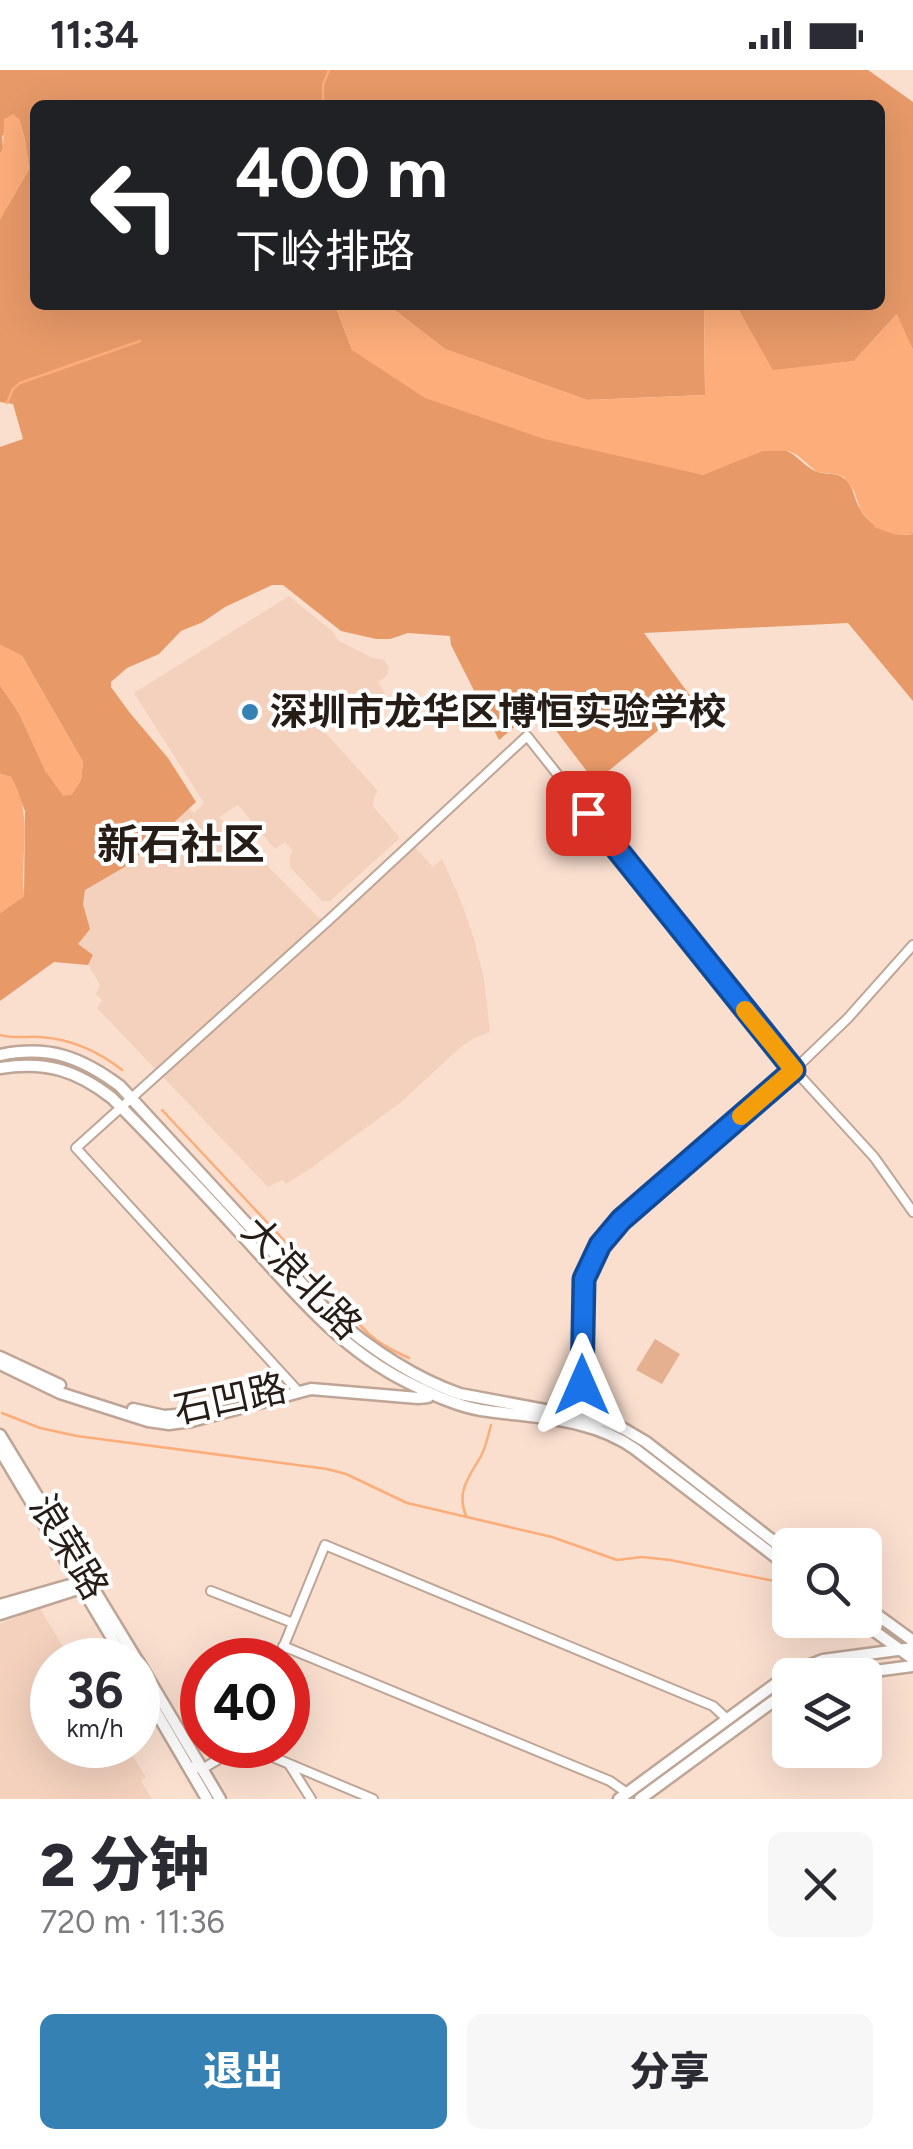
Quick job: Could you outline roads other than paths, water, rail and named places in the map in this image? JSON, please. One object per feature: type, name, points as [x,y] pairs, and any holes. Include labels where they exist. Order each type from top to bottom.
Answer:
[{"type":"main road","name":"大浪北路","points":[[0,1055],[44,1051],[74,1058],[98,1070],[132,1098],[330,1313],[364,1343],[460,1394],[581,1422],[625,1441],[772,1554]]},
{"type":"main road","name":"大浪北路","points":[[0,1068],[51,1067],[75,1073],[96,1085],[122,1107],[331,1330],[376,1365],[430,1393],[479,1410],[581,1422],[604,1421],[636,1435],[772,1540]]},
{"type":"main road","name":"石凹路","points":[[0,1356],[66,1388],[164,1416],[193,1414],[296,1388]]},
{"type":"main road","name":"石凹路","points":[[0,1364],[60,1392],[148,1421],[169,1424],[192,1422],[302,1383],[411,1397],[424,1398],[430,1393]]},
{"type":"main road","name":"浪荣路","points":[[1,1443],[59,1548],[121,1638]]},
{"type":"main road","name":"浪荣路","points":[[1,1443],[112,1638]]},
{"type":"main road","points":[[51,1594],[62,1571],[59,1548]]},
{"type":"main road","points":[[0,1614],[84,1584]]},
{"type":"main road","points":[[0,1605],[51,1594],[80,1598],[94,1607]]},
{"type":"main road","points":[[882,1619],[913,1644]]},
{"type":"main road","points":[[882,1636],[913,1662]]},
{"type":"main road","points":[[623,1796],[778,1682],[823,1660],[913,1644]]},
{"type":"main road","points":[[882,1668],[913,1662]]},
{"type":"main road","name":"浪荣路","points":[[160,1699],[220,1799]]},
{"type":"main road","points":[[640,1799],[772,1702]]},
{"type":"main road","points":[[160,1718],[180,1752]]},
{"type":"main road","points":[[189,1768],[207,1799]]},
{"type":"street","points":[[296,1388],[76,1148],[527,736],[794,1070],[874,1157],[913,1212]]},
{"type":"street","points":[[581,1422],[582,1288],[593,1256],[610,1231],[794,1070],[848,1018],[913,945]]},
{"type":"street","points":[[286,1638],[326,1545],[712,1706],[727,1719]]},
{"type":"street","points":[[211,1591],[292,1623]]},
{"type":"street","points":[[310,1657],[610,1781],[623,1796]]},
{"type":"street","points":[[197,1768],[202,1769]]},
{"type":"street","points":[[292,1768],[311,1799]]},
{"type":"street","points":[[298,1768],[372,1799]]},
{"type":"waterway","points":[[323,100],[329,70]]},
{"type":"waterway","points":[[7,403],[20,383],[140,341]]},
{"type":"waterway","points":[[0,1035],[73,1043],[122,1070]]},
{"type":"waterway","points":[[162,1110],[362,1328],[383,1345],[409,1358]]},
{"type":"waterway","points":[[2,1413],[40,1428],[77,1436],[327,1469],[407,1503],[552,1537],[617,1560],[670,1560],[772,1581]]},
{"type":"waterway","points":[[466,1516],[463,1492],[483,1453],[491,1425]]},
{"type":"place","name":"深圳市龙华区博恒实验学校","points":[[250,712]]},
{"type":"district","name":"新石社区","points":[[181,844]]}]
